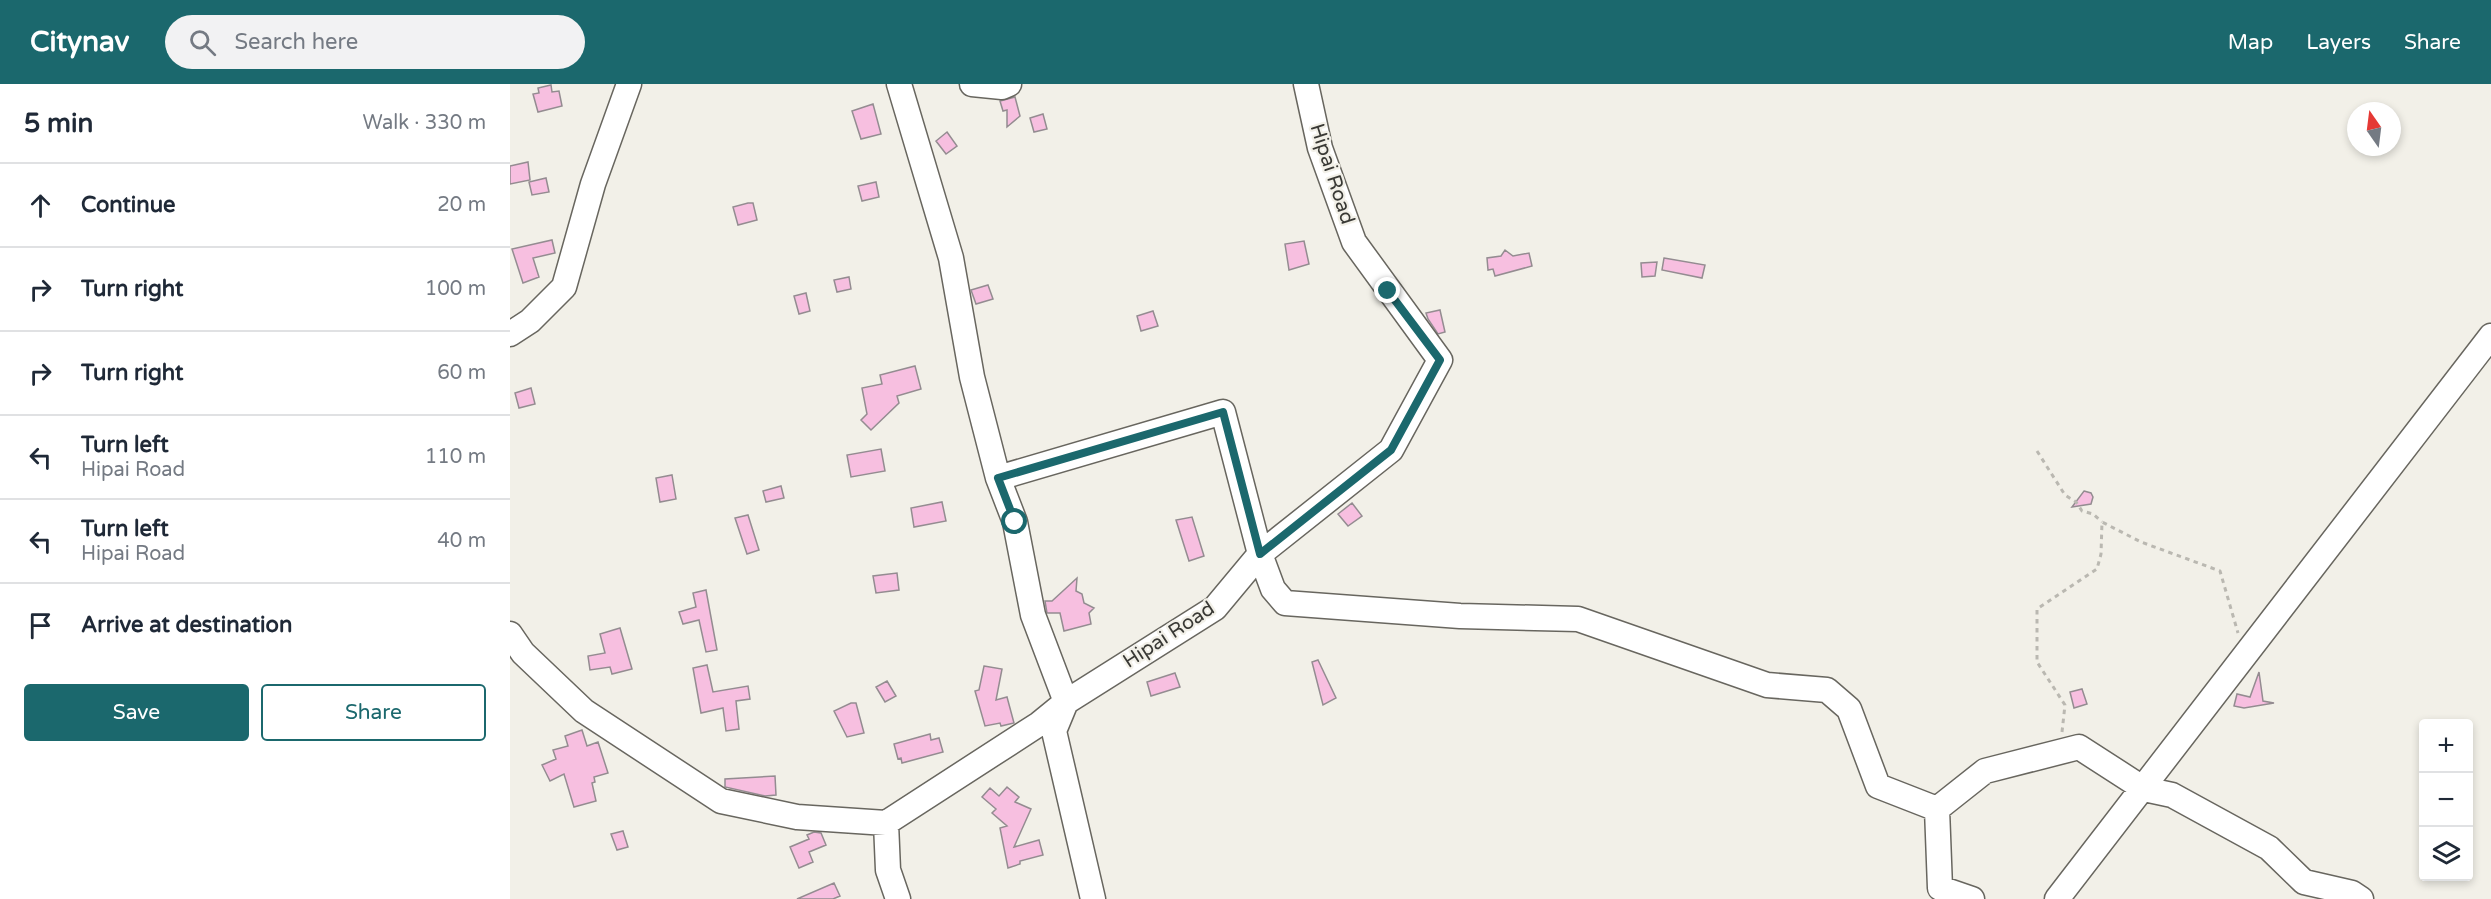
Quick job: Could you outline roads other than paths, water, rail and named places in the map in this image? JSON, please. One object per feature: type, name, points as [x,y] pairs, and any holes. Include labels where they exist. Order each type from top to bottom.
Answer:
[{"type":"street","points":[[510,334],[530,321],[564,287],[593,184],[629,84]]},
{"type":"street","points":[[899,84],[951,258],[972,377],[998,478],[1015,522],[1033,615],[1066,702],[1054,731],[1094,899]]},
{"type":"street","points":[[972,84],[1002,87],[1009,84]]},
{"type":"street","name":"Hipai Road","points":[[886,823],[1039,724],[1066,702],[1215,608],[1260,554],[1391,450],[1440,360],[1354,242],[1320,148],[1306,84]]},
{"type":"street","points":[[2057,899],[2491,336]]},
{"type":"street","points":[[998,478],[1223,412],[1260,554],[1273,590],[1285,603],[1460,616],[1578,619],[1767,685],[1827,690],[1849,710],[1878,786],[1937,809]]},
{"type":"street","points":[[510,634],[523,653],[584,711],[721,801],[797,817],[886,823],[888,870],[898,899]]},
{"type":"street","points":[[1937,809],[1985,771],[2079,747],[2144,789],[2172,795],[2269,848],[2304,882],[2352,892],[2361,899]]},
{"type":"street","points":[[1937,809],[1940,888],[1972,899]]}]
